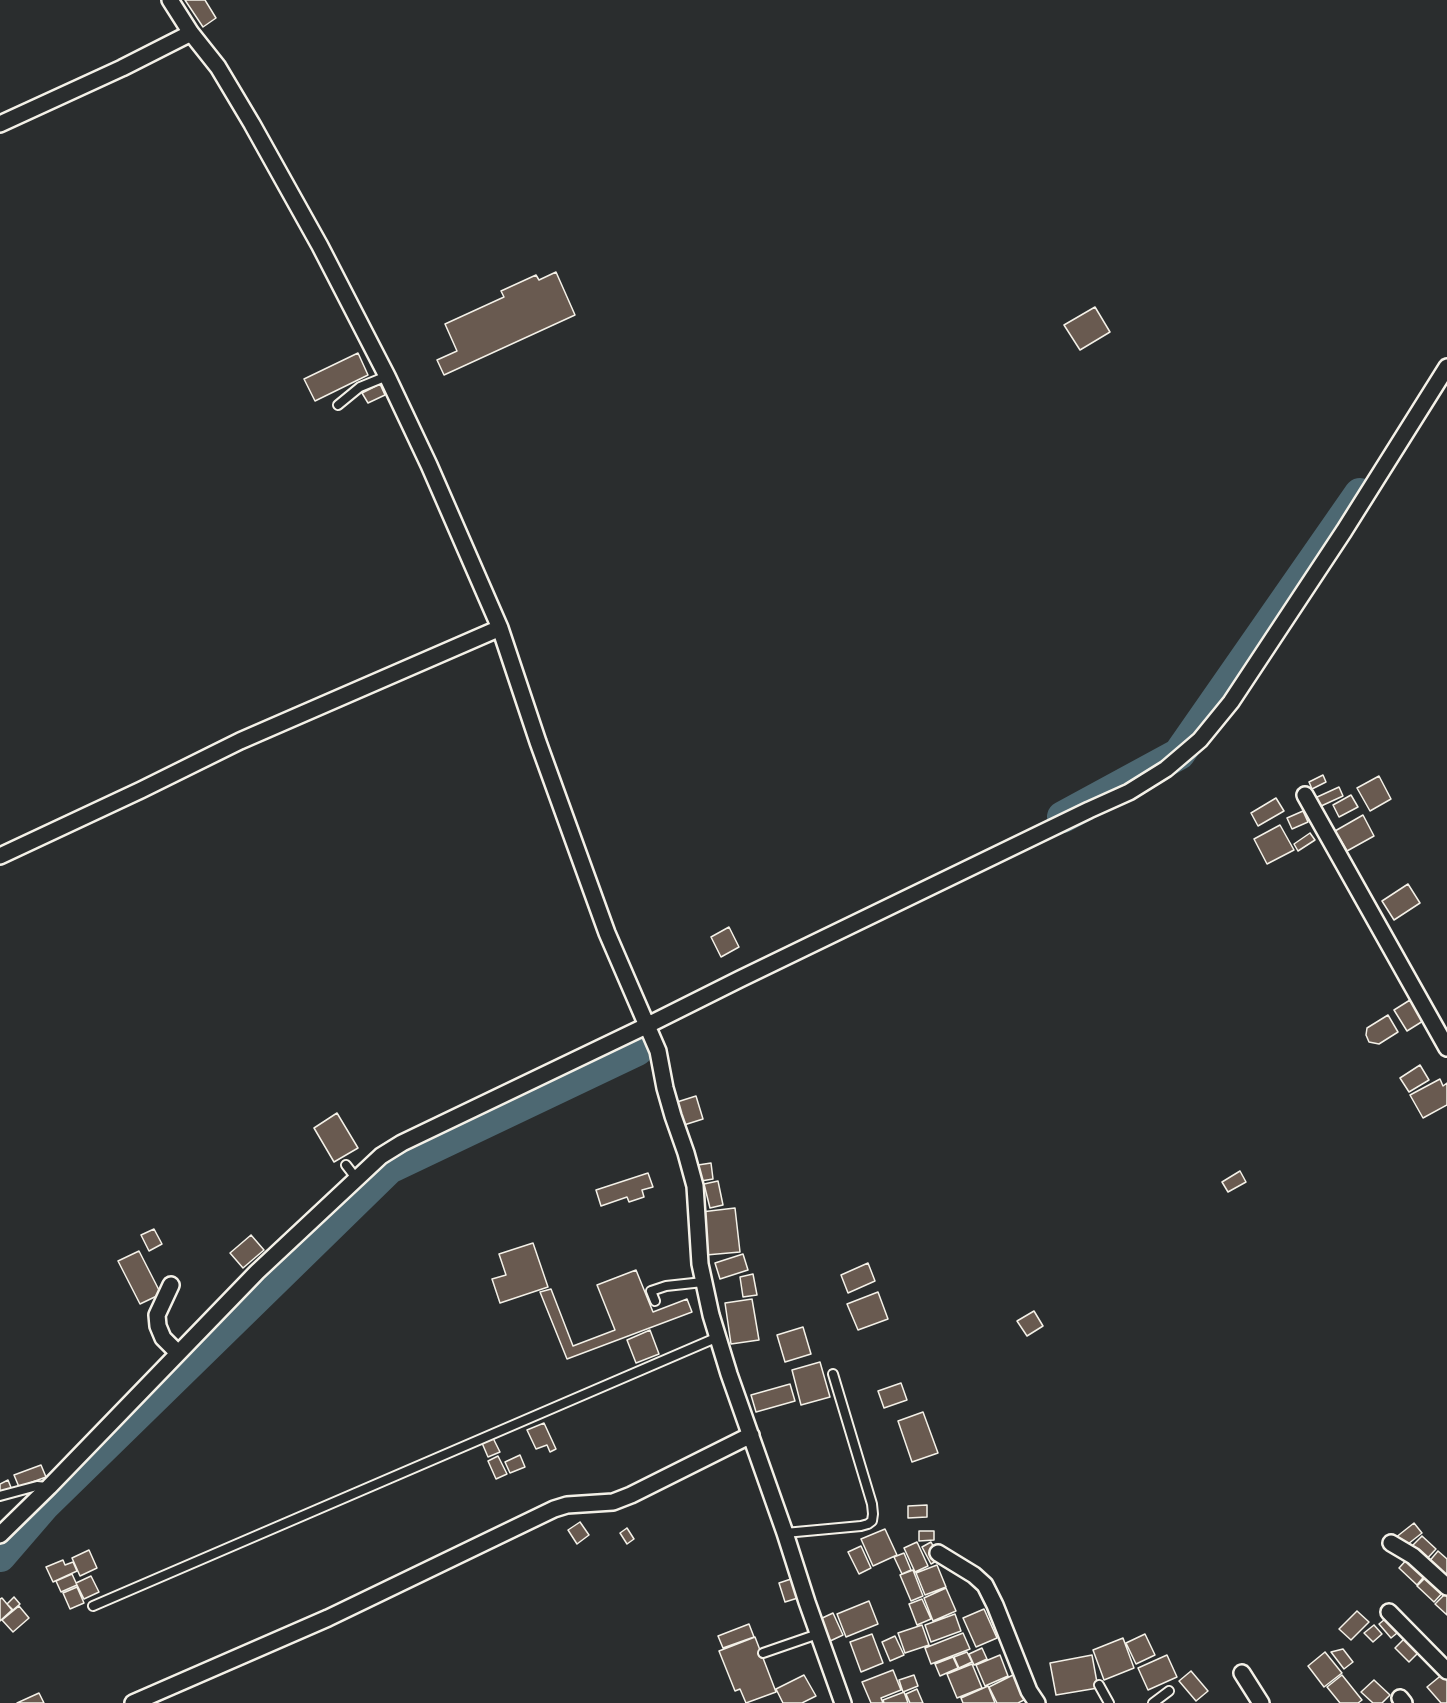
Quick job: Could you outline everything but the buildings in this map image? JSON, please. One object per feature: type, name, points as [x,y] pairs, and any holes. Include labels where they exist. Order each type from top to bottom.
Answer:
[{"type":"street","points":[[170,0],[190,33],[218,67],[320,246],[387,376],[429,465],[500,628],[538,742],[607,933],[658,1052],[672,1116],[692,1171],[698,1214],[700,1264],[718,1337],[843,1703]]},
{"type":"street","points":[[0,124],[122,68],[190,33]]},
{"type":"street","points":[[0,1535],[257,1272],[381,1156],[402,1143],[1129,792],[1166,769],[1200,740],[1231,702],[1344,531],[1447,367]]},
{"type":"street","points":[[0,856],[240,741],[500,628]]},
{"type":"street","points":[[1305,795],[1447,1048]]},
{"type":"street","points":[[171,1285],[157,1315],[158,1326],[163,1338],[178,1353]]},
{"type":"street","points":[[133,1703],[328,1618],[548,1512],[567,1505],[613,1502],[751,1435]]},
{"type":"street","points":[[1391,1543],[1413,1556],[1447,1587]]},
{"type":"street","points":[[938,1553],[974,1575],[985,1585],[996,1605],[1029,1691],[1037,1703]]},
{"type":"street","points":[[1389,1612],[1447,1671]]},
{"type":"street","points":[[1242,1673],[1261,1703]]},
{"type":"lane","points":[[338,405],[360,387],[387,376]]},
{"type":"lane","points":[[346,1165],[356,1178]]},
{"type":"lane","points":[[655,1300],[651,1291],[666,1286],[703,1282]]},
{"type":"lane","points":[[93,1606],[718,1337]]},
{"type":"lane","points":[[785,1533],[861,1526],[872,1521],[872,1504],[833,1374]]},
{"type":"lane","points":[[0,1496],[38,1486],[49,1487]]},
{"type":"lane","points":[[763,1653],[818,1634]]},
{"type":"lane","points":[[1099,1685],[1108,1703]]},
{"type":"lane","points":[[1153,1703],[1170,1691]]},
{"type":"waterway","points":[[1063,817],[1179,754],[1360,494]]},
{"type":"waterway","points":[[0,1556],[44,1505],[389,1168],[637,1050]]}]
